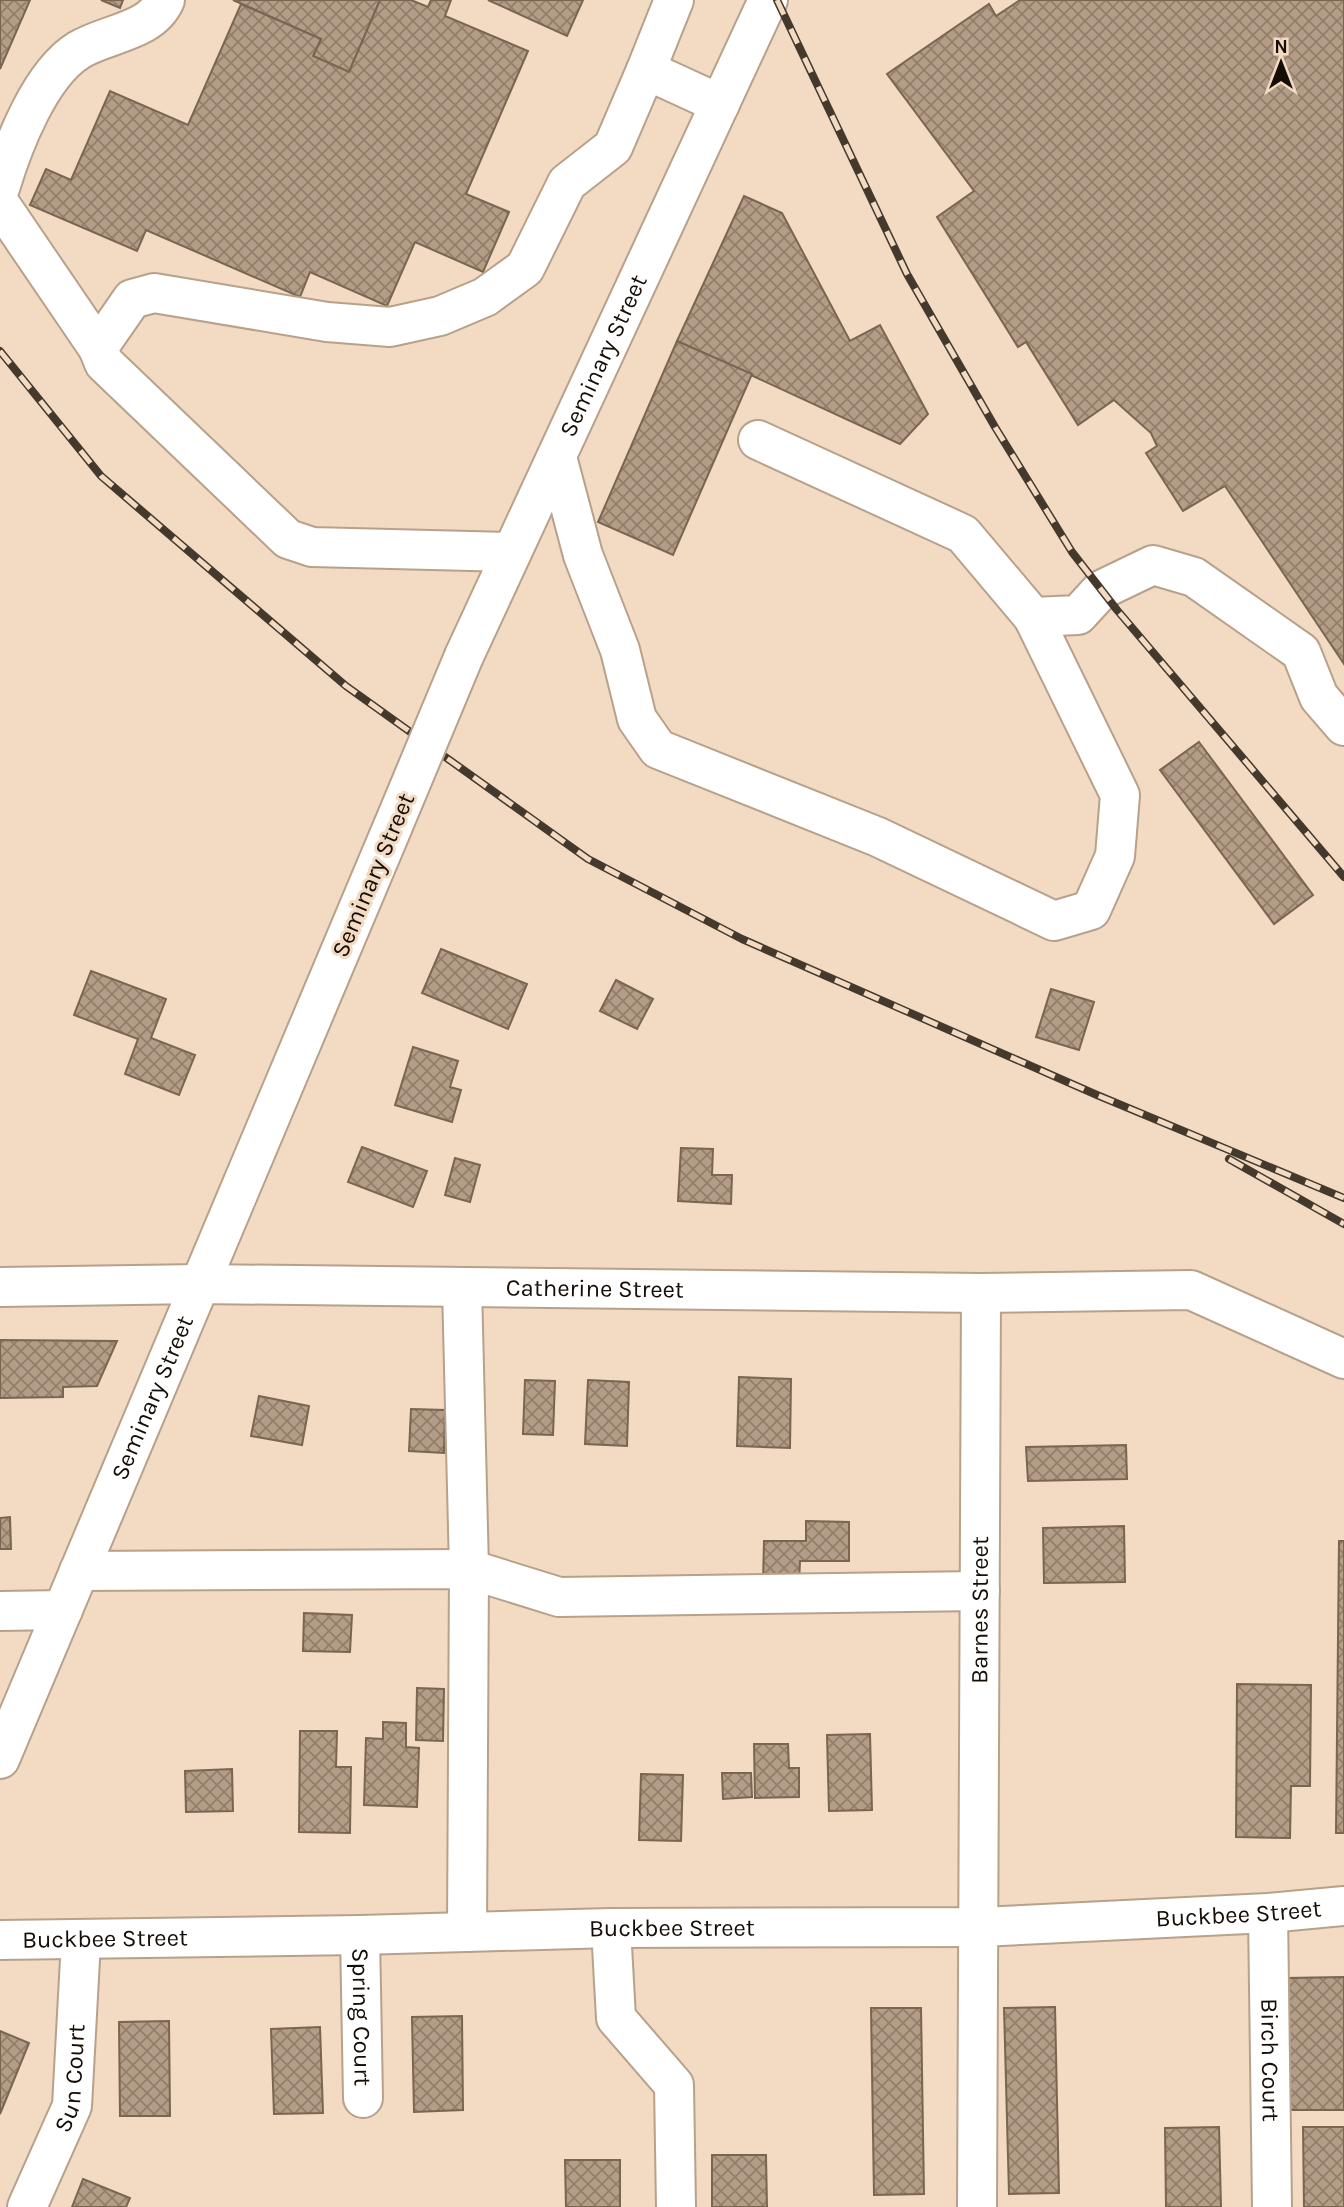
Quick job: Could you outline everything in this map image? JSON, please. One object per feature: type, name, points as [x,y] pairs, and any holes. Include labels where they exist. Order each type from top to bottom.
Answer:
[{"type":"street","points":[[0,188],[43,86],[78,51],[139,25],[160,12],[165,0]]},
{"type":"street","points":[[98,348],[132,299],[154,293],[327,322],[390,327],[440,316],[485,297],[525,268],[567,183],[613,147],[674,0]]},
{"type":"street","name":"Seminary Street","points":[[0,1759],[464,656],[768,0]]},
{"type":"street","points":[[646,70],[720,104]]},
{"type":"street","points":[[0,204],[98,348],[104,363],[288,539],[312,547],[512,552]]},
{"type":"street","points":[[557,457],[583,555],[621,650],[636,719],[658,749],[878,836],[1054,921],[1091,911],[1115,856],[1119,795],[1033,617],[963,534],[758,440]]},
{"type":"street","points":[[1033,617],[1079,615],[1101,590],[1153,565],[1194,577],[1301,652],[1320,697],[1344,726]]},
{"type":"street","name":"Catherine Street","points":[[0,1286],[200,1284],[981,1293],[1191,1290],[1344,1359]]},
{"type":"street","points":[[462,1287],[469,1569],[467,1933]]},
{"type":"street","name":"Barnes Street","points":[[980,1927],[981,1293]]},
{"type":"street","points":[[79,1571],[469,1569],[559,1597],[980,1591]]},
{"type":"street","points":[[0,1611],[62,1611]]},
{"type":"street","name":"Buckbee Street","points":[[0,1940],[360,1936],[611,1928],[980,1927],[1268,1913],[1344,1906]]},
{"type":"street","name":"Birch Court","points":[[1268,1913],[1272,2207]]},
{"type":"street","points":[[977,2207],[980,1927]]},
{"type":"street","points":[[611,1928],[617,2018],[674,2085],[676,2207]]},
{"type":"street","name":"Spring Court","points":[[360,1936],[363,2098]]},
{"type":"street","name":"Sun Court","points":[[27,2207],[72,2106],[81,1941]]},
{"type":"building","points":[[0,0],[30,0],[0,69]]},
{"type":"building","points":[[101,0],[123,0],[120,8]]},
{"type":"building","points":[[233,0],[380,0],[349,72],[313,56],[321,39]]},
{"type":"building","points":[[380,0],[411,0],[428,7],[431,0],[451,0],[445,16],[528,51],[466,194],[509,212],[483,272],[415,242],[387,306],[310,272],[300,297],[146,230],[137,251],[30,205],[46,169],[71,180],[110,91],[188,125],[241,4],[321,39],[313,56],[349,72]]},
{"type":"building","points":[[488,0],[583,0],[567,36]]},
{"type":"building","points":[[1020,0],[1344,0],[1344,664],[1225,486],[1183,511],[1146,453],[1157,446],[1151,433],[1114,400],[1078,425],[1026,342],[1018,347],[937,217],[974,191],[887,74],[989,4],[996,16]]},
{"type":"building","points":[[744,196],[782,213],[850,341],[880,325],[928,414],[900,444],[677,341]]},
{"type":"building","points":[[677,341],[752,374],[673,555],[598,522]]},
{"type":"building","points":[[1199,742],[1313,895],[1274,924],[1160,770]]},
{"type":"building","points":[[441,949],[527,984],[508,1029],[422,993]]},
{"type":"building","points":[[91,971],[166,999],[151,1038],[195,1055],[179,1095],[125,1074],[138,1039],[74,1015]]},
{"type":"building","points":[[616,980],[653,999],[637,1029],[600,1011]]},
{"type":"building","points":[[1051,989],[1094,1002],[1079,1050],[1036,1037]]},
{"type":"building","points":[[413,1047],[458,1061],[450,1087],[461,1090],[452,1122],[395,1105]]},
{"type":"building","points":[[362,1147],[427,1171],[413,1207],[348,1182]]},
{"type":"building","points":[[681,1148],[713,1149],[712,1175],[732,1175],[731,1204],[678,1201]]},
{"type":"building","points":[[455,1158],[480,1165],[470,1202],[445,1195]]},
{"type":"building","points":[[0,1340],[117,1341],[97,1386],[63,1387],[63,1397],[0,1398]]},
{"type":"building","points":[[739,1377],[791,1379],[790,1448],[737,1446]]},
{"type":"building","points":[[525,1380],[555,1381],[553,1435],[523,1434]]},
{"type":"building","points":[[588,1380],[629,1382],[627,1446],[585,1444]]},
{"type":"building","points":[[259,1396],[309,1406],[302,1445],[251,1436]]},
{"type":"building","points":[[411,1409],[445,1410],[444,1453],[409,1451]]},
{"type":"building","points":[[1126,1445],[1127,1479],[1028,1481],[1026,1447]]},
{"type":"building","points":[[10,1517],[11,1549],[0,1549],[0,1518]]},
{"type":"building","points":[[806,1521],[849,1522],[849,1561],[800,1561],[799,1583],[763,1583],[764,1541],[806,1541]]},
{"type":"building","points":[[1124,1526],[1125,1582],[1044,1583],[1043,1528]]},
{"type":"building","points":[[1339,1541],[1344,1541],[1344,1833],[1336,1833]]},
{"type":"building","points":[[304,1613],[352,1615],[350,1652],[303,1651]]},
{"type":"building","points":[[1237,1684],[1311,1685],[1310,1786],[1291,1786],[1290,1838],[1236,1837]]},
{"type":"building","points":[[417,1688],[444,1689],[443,1741],[416,1740]]},
{"type":"building","points":[[383,1722],[406,1723],[406,1747],[419,1748],[417,1807],[364,1805],[366,1738],[383,1739]]},
{"type":"building","points":[[300,1731],[337,1731],[336,1767],[351,1767],[350,1833],[299,1832]]},
{"type":"building","points":[[870,1734],[872,1810],[829,1811],[827,1735]]},
{"type":"building","points":[[754,1744],[788,1744],[789,1768],[799,1768],[799,1797],[755,1798]]},
{"type":"building","points":[[232,1769],[233,1811],[186,1812],[185,1771]]},
{"type":"building","points":[[722,1773],[751,1773],[752,1797],[723,1799]]},
{"type":"building","points":[[641,1774],[683,1775],[681,1841],[639,1840]]},
{"type":"building","points":[[1344,1977],[1344,2110],[1288,2110],[1286,1978]]},
{"type":"building","points":[[1055,2007],[1059,2193],[1009,2194],[1004,2008]]},
{"type":"building","points":[[871,2008],[921,2008],[924,2194],[874,2195]]},
{"type":"building","points":[[462,2016],[463,2110],[414,2112],[412,2017]]},
{"type":"building","points":[[169,2021],[170,2116],[120,2116],[119,2022]]},
{"type":"building","points":[[320,2027],[323,2113],[274,2114],[271,2029]]},
{"type":"building","points":[[0,2031],[29,2043],[0,2114]]},
{"type":"building","points":[[1219,2127],[1221,2207],[1166,2207],[1165,2128]]},
{"type":"building","points":[[1303,2127],[1344,2127],[1344,2207],[1304,2207]]},
{"type":"building","points":[[712,2155],[766,2155],[767,2207],[712,2207]]},
{"type":"building","points":[[565,2160],[620,2160],[620,2207],[566,2207]]},
{"type":"building","points":[[83,2179],[130,2198],[126,2207],[72,2207]]},
{"type":"railway","points":[[777,0],[907,274],[995,427],[1072,552],[1117,610],[1344,877]]},
{"type":"railway","points":[[0,351],[101,476],[346,686],[588,859],[742,939],[1097,1095],[1344,1198]]},
{"type":"railway","points":[[1229,1159],[1344,1224]]}]
